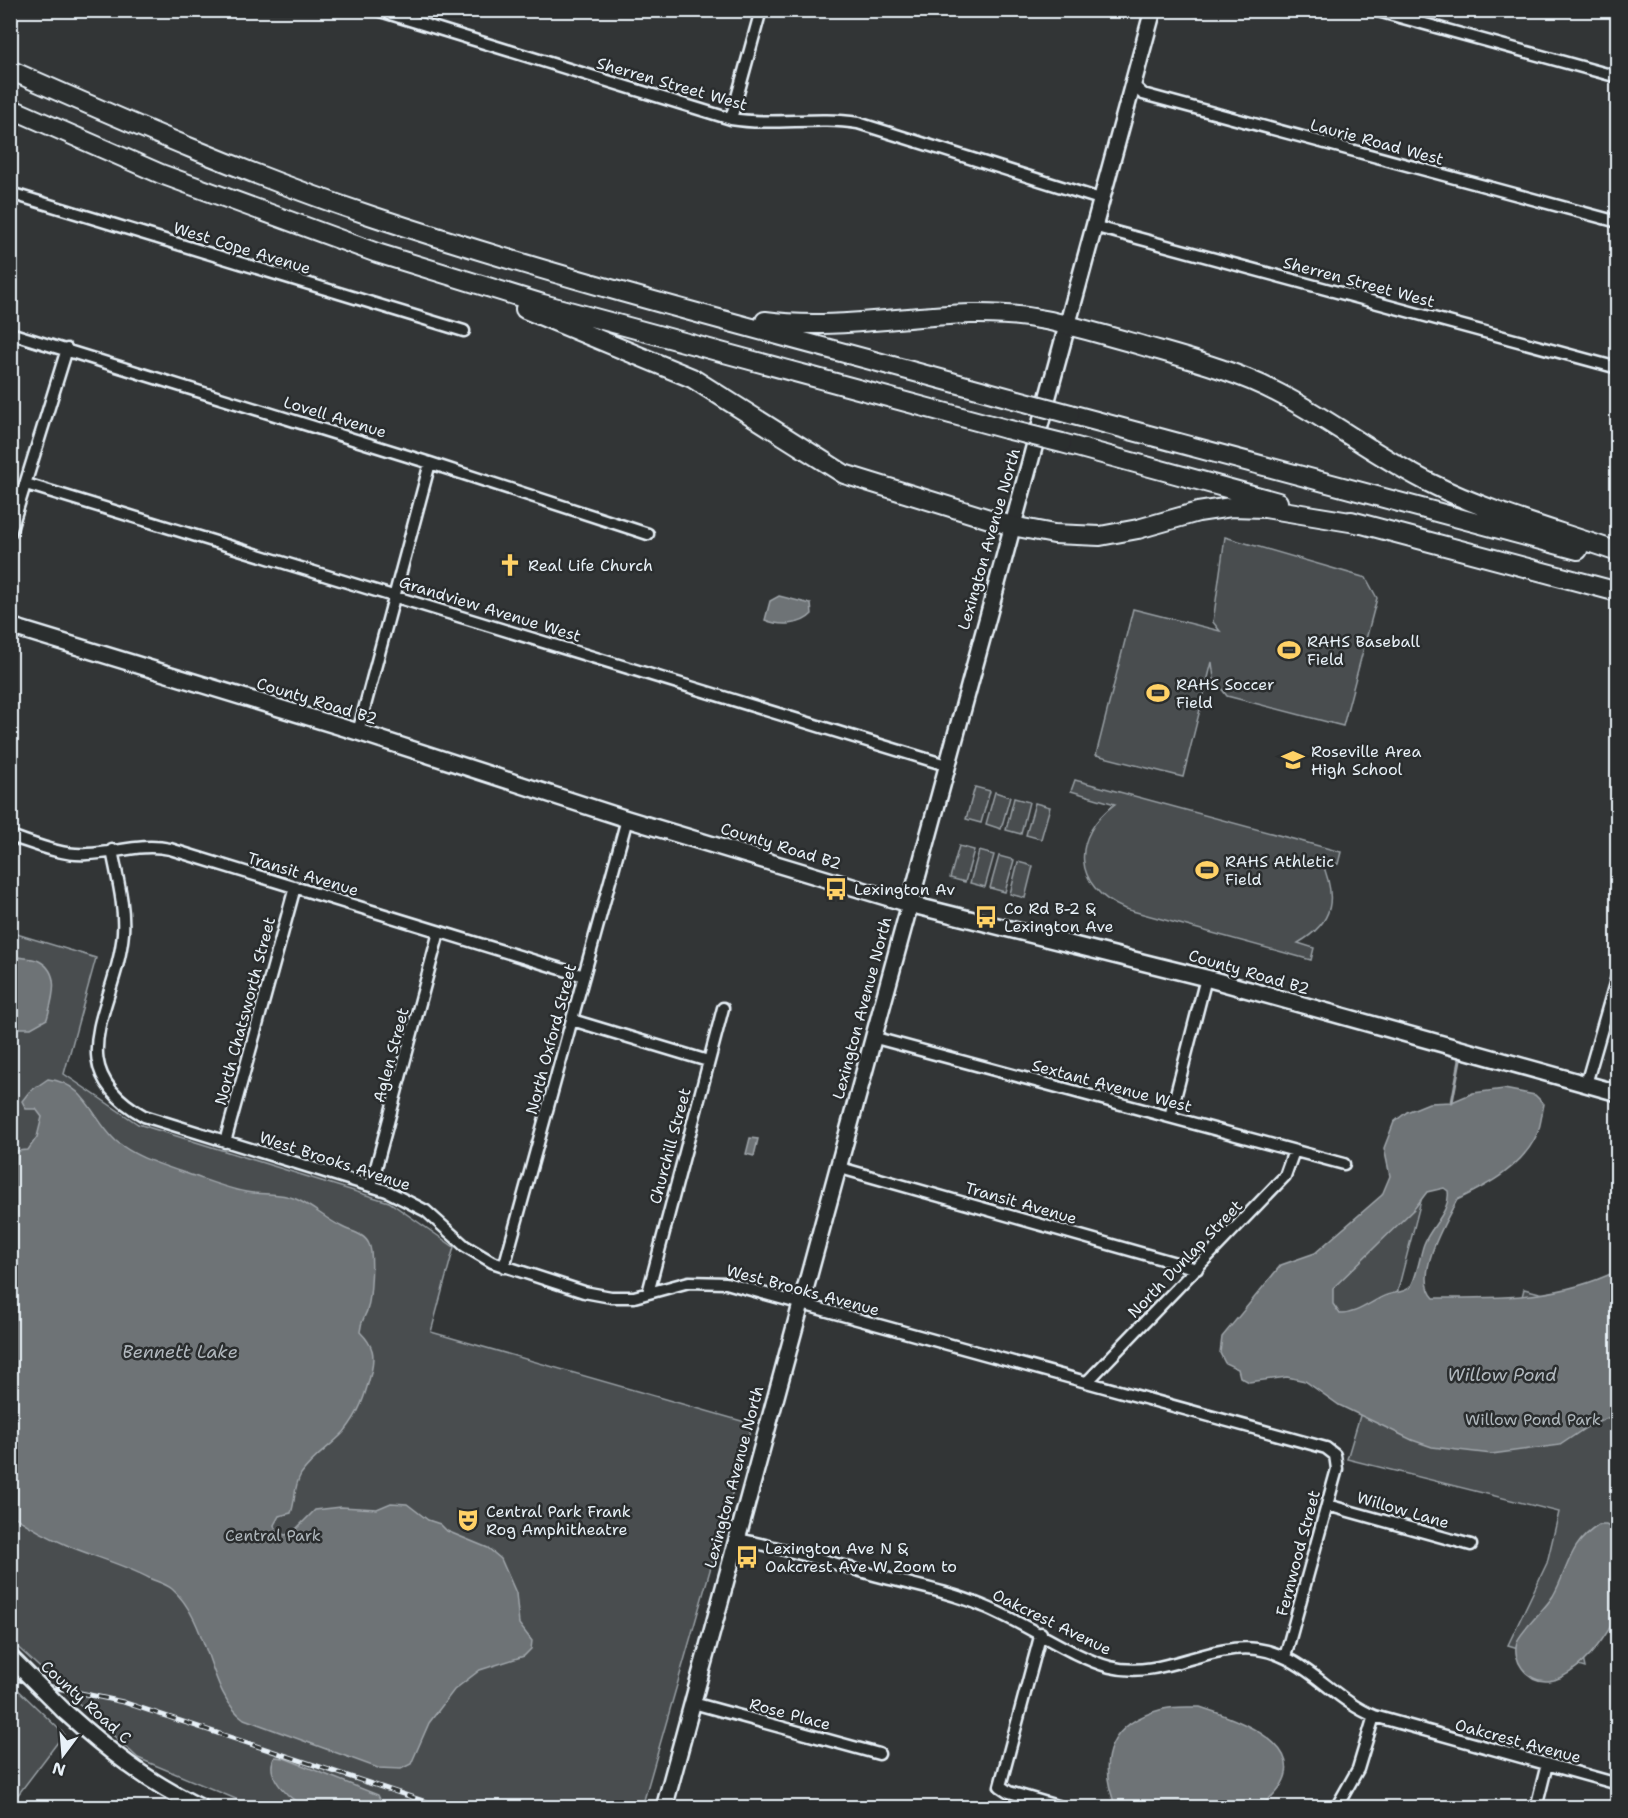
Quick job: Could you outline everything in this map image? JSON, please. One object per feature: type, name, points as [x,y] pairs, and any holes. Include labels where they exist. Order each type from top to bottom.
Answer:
[{"type":"highway","points":[[10,70],[213,155],[372,216],[555,274],[1617,560]]},
{"type":"highway","points":[[10,108],[161,174],[417,266],[692,378],[825,464],[861,481],[1012,526],[1054,534],[1100,536],[1138,530],[1198,512],[1231,507],[1265,508],[1362,524]]},
{"type":"highway","points":[[417,266],[543,303],[1006,429],[1617,592]]},
{"type":"highway","points":[[648,300],[787,324],[852,325],[985,313],[1015,315],[1067,325],[1192,360],[1250,380],[1305,408],[1428,483],[1480,505],[1617,552]]},
{"type":"main road","name":"Lexington Avenue North","points":[[664,1808],[1153,10]]},
{"type":"main road","name":"County Road B2","points":[[10,626],[358,732],[627,819],[909,904],[1206,978],[1617,1093]]},
{"type":"main road","name":"County Road C","points":[[10,1657],[64,1711],[115,1755],[174,1795],[202,1808]]},
{"type":"street","name":"Sherren Street West","points":[[377,10],[731,119],[758,124],[831,120],[858,123],[1100,199]]},
{"type":"street","points":[[731,119],[761,10]]},
{"type":"street","points":[[1374,10],[1617,77]]},
{"type":"street","name":"Laurie Road West","points":[[1132,84],[1143,94],[1617,222]]},
{"type":"street","name":"West Cope Avenue","points":[[10,193],[464,331]]},
{"type":"street","name":"Sherren Street West","points":[[1093,225],[1617,368]]},
{"type":"street","name":"Lovell Avenue","points":[[10,333],[430,463],[648,534]]},
{"type":"street","points":[[10,533],[67,349]]},
{"type":"street","points":[[358,732],[430,463]]},
{"type":"street","name":"Grandview Avenue West","points":[[26,484],[946,765]]},
{"type":"street","name":"North Oxford Street","points":[[504,1267],[627,819]]},
{"type":"street","name":"Transit Avenue","points":[[10,836],[72,854],[155,846],[584,976]]},
{"type":"street","name":"West Brooks Avenue","points":[[112,850],[122,906],[123,932],[95,1048],[99,1072],[111,1092],[144,1116],[371,1186],[416,1204],[465,1246],[504,1267],[600,1296],[634,1297],[689,1282],[714,1281],[737,1285],[800,1305],[1088,1381],[1326,1448],[1335,1455]]},
{"type":"street","name":"North Chatsworth Street","points":[[225,1142],[295,887]]},
{"type":"street","name":"Aglen Street","points":[[371,1186],[439,932]]},
{"type":"street","points":[[1586,1084],[1617,972]]},
{"type":"street","points":[[1170,1117],[1206,978]]},
{"type":"street","name":"Churchill Street","points":[[648,1293],[723,1008]]},
{"type":"street","points":[[572,1020],[708,1061]]},
{"type":"street","name":"Sextant Avenue West","points":[[872,1037],[1344,1164]]},
{"type":"street","name":"North Dunlap Street","points":[[1088,1381],[1285,1176],[1294,1151]]},
{"type":"street","name":"Transit Avenue","points":[[837,1167],[1197,1269]]},
{"type":"street","name":"Fernwood Street","points":[[1285,1658],[1337,1469],[1335,1455]]},
{"type":"street","name":"Willow Lane","points":[[1327,1505],[1472,1545]]},
{"type":"street","name":"Oakcrest Avenue","points":[[737,1539],[957,1597],[1004,1614],[1094,1661],[1124,1669],[1155,1669],[1230,1649],[1259,1650],[1285,1658],[1346,1703],[1374,1716],[1617,1784]]},
{"type":"street","points":[[1041,1633],[1000,1786],[1009,1792],[1064,1808]]},
{"type":"street","name":"Rose Place","points":[[693,1703],[879,1754]]},
{"type":"street","points":[[1336,1808],[1358,1769],[1374,1716]]},
{"type":"street","points":[[1536,1808],[1547,1764]]},
{"type":"green space","name":"RAHS Baseball Field","points":[[1225,537],[1366,578],[1377,598],[1343,726],[1227,696],[1214,679],[1212,662],[1183,777],[1096,755],[1133,609],[1220,631],[1213,622]]},
{"type":"green space","name":"RAHS Athletic Field","points":[[1075,780],[1341,852],[1338,864],[1321,860],[1331,897],[1329,908],[1319,926],[1298,943],[1314,948],[1311,960],[1125,909],[1108,899],[1095,888],[1087,875],[1084,860],[1085,845],[1101,817],[1115,804],[1071,791]]},
{"type":"green space","points":[[975,787],[990,791],[981,823],[966,819]]},
{"type":"green space","points":[[995,792],[1010,797],[1001,829],[986,824]]},
{"type":"green space","points":[[1014,798],[1029,802],[1021,834],[1006,830]]},
{"type":"green space","points":[[1035,803],[1050,807],[1041,839],[1026,835]]},
{"type":"green space","points":[[959,846],[974,850],[965,882],[950,878]]},
{"type":"green space","points":[[979,851],[994,855],[985,887],[970,883]]},
{"type":"green space","points":[[999,856],[1014,860],[1005,892],[990,888]]},
{"type":"green space","points":[[1018,862],[1033,866],[1025,898],[1010,894]]},
{"type":"green space","name":"Central Park","points":[[10,932],[96,958],[64,1074],[138,1124],[389,1202],[454,1247],[431,1332],[752,1424],[642,1807],[255,1807],[138,1758],[11,1641]]},
{"type":"green space","name":"Willow Pond Park","points":[[1424,1189],[1394,1305],[1512,1335],[1524,1289],[1617,1313],[1617,1534],[1577,1628],[1585,1668],[1508,1645],[1547,1563],[1559,1512],[1347,1459],[1371,1379],[1269,1349]]},
{"type":"green space","points":[[10,1682],[64,1734],[11,1804],[10,1804]]},
{"type":"water","points":[[779,596],[811,604],[812,614],[802,621],[790,624],[765,620],[770,601]]},
{"type":"water","points":[[10,956],[39,961],[51,972],[54,987],[47,1019],[31,1028],[11,1028]]},
{"type":"water","name":"Bennett Lake","points":[[48,1079],[71,1087],[87,1103],[116,1141],[139,1156],[230,1188],[252,1193],[284,1195],[296,1199],[367,1240],[371,1249],[372,1265],[370,1294],[360,1332],[371,1346],[373,1361],[366,1389],[358,1411],[344,1432],[301,1474],[291,1513],[279,1516],[274,1525],[277,1532],[285,1535],[292,1533],[315,1510],[341,1507],[377,1509],[391,1503],[407,1504],[428,1520],[440,1524],[447,1531],[488,1548],[501,1559],[516,1593],[519,1624],[532,1641],[531,1649],[524,1656],[480,1670],[454,1690],[429,1723],[411,1764],[401,1769],[378,1768],[244,1719],[232,1708],[223,1693],[194,1620],[185,1603],[172,1589],[165,1584],[63,1544],[11,1514],[11,1156],[16,1151],[28,1150],[37,1137],[42,1117],[36,1109],[26,1109],[22,1101],[29,1092]]},
{"type":"water","name":"Willow Pond","points":[[1504,1089],[1535,1095],[1544,1104],[1540,1125],[1532,1144],[1514,1165],[1493,1181],[1457,1200],[1433,1249],[1427,1277],[1428,1289],[1434,1298],[1528,1295],[1572,1287],[1617,1271],[1617,1414],[1587,1427],[1560,1445],[1492,1454],[1432,1447],[1412,1440],[1339,1405],[1305,1381],[1287,1377],[1249,1382],[1240,1377],[1238,1369],[1225,1363],[1220,1353],[1222,1337],[1281,1265],[1315,1253],[1382,1195],[1390,1176],[1384,1148],[1394,1122],[1407,1112],[1429,1103],[1452,1102],[1473,1093]],"holes":[[[1444,1188],[1448,1191],[1444,1212],[1427,1237],[1416,1275],[1409,1288],[1387,1295],[1359,1310],[1340,1314],[1333,1304],[1333,1288],[1414,1209],[1427,1192]]]},
{"type":"water","points":[[750,1138],[758,1139],[754,1156],[746,1154]]},
{"type":"water","points":[[1599,1525],[1606,1525],[1617,1531],[1619,1585],[1617,1613],[1602,1640],[1577,1667],[1563,1677],[1548,1681],[1535,1679],[1522,1668],[1519,1662],[1516,1652],[1517,1642],[1553,1596],[1575,1548],[1589,1532]]},
{"type":"water","points":[[1200,1707],[1239,1722],[1274,1743],[1284,1756],[1286,1772],[1279,1788],[1259,1807],[1116,1807],[1107,1773],[1112,1745],[1120,1733],[1130,1723],[1163,1709]]},
{"type":"water","points":[[275,1757],[284,1758],[378,1795],[383,1806],[348,1809],[304,1806],[288,1795],[276,1780],[272,1764]]},
{"type":"waterway","points":[[1452,1102],[1460,1060],[1456,1053]]},
{"type":"railway","points":[[10,1678],[123,1702],[445,1808]]},
{"type":"place","name":"Real Life Church","points":[[510,565]]},
{"type":"place","name":"RAHS Baseball Field","points":[[1289,650]]},
{"type":"place","name":"RAHS Soccer Field","points":[[1158,693]]},
{"type":"place","name":"Roseville Area High School","points":[[1293,760]]},
{"type":"place","name":"RAHS Athletic Field","points":[[1207,870]]},
{"type":"place","name":"Lexington Av","points":[[836,889]]},
{"type":"place","name":"Co Rd B-2 & Lexington Ave","points":[[986,917]]},
{"type":"place","name":"Central Park Frank Rog Amphitheatre","points":[[468,1520]]},
{"type":"place","name":"Lexington Ave N & Oakcrest Ave W Zoom to","points":[[747,1557]]}]
